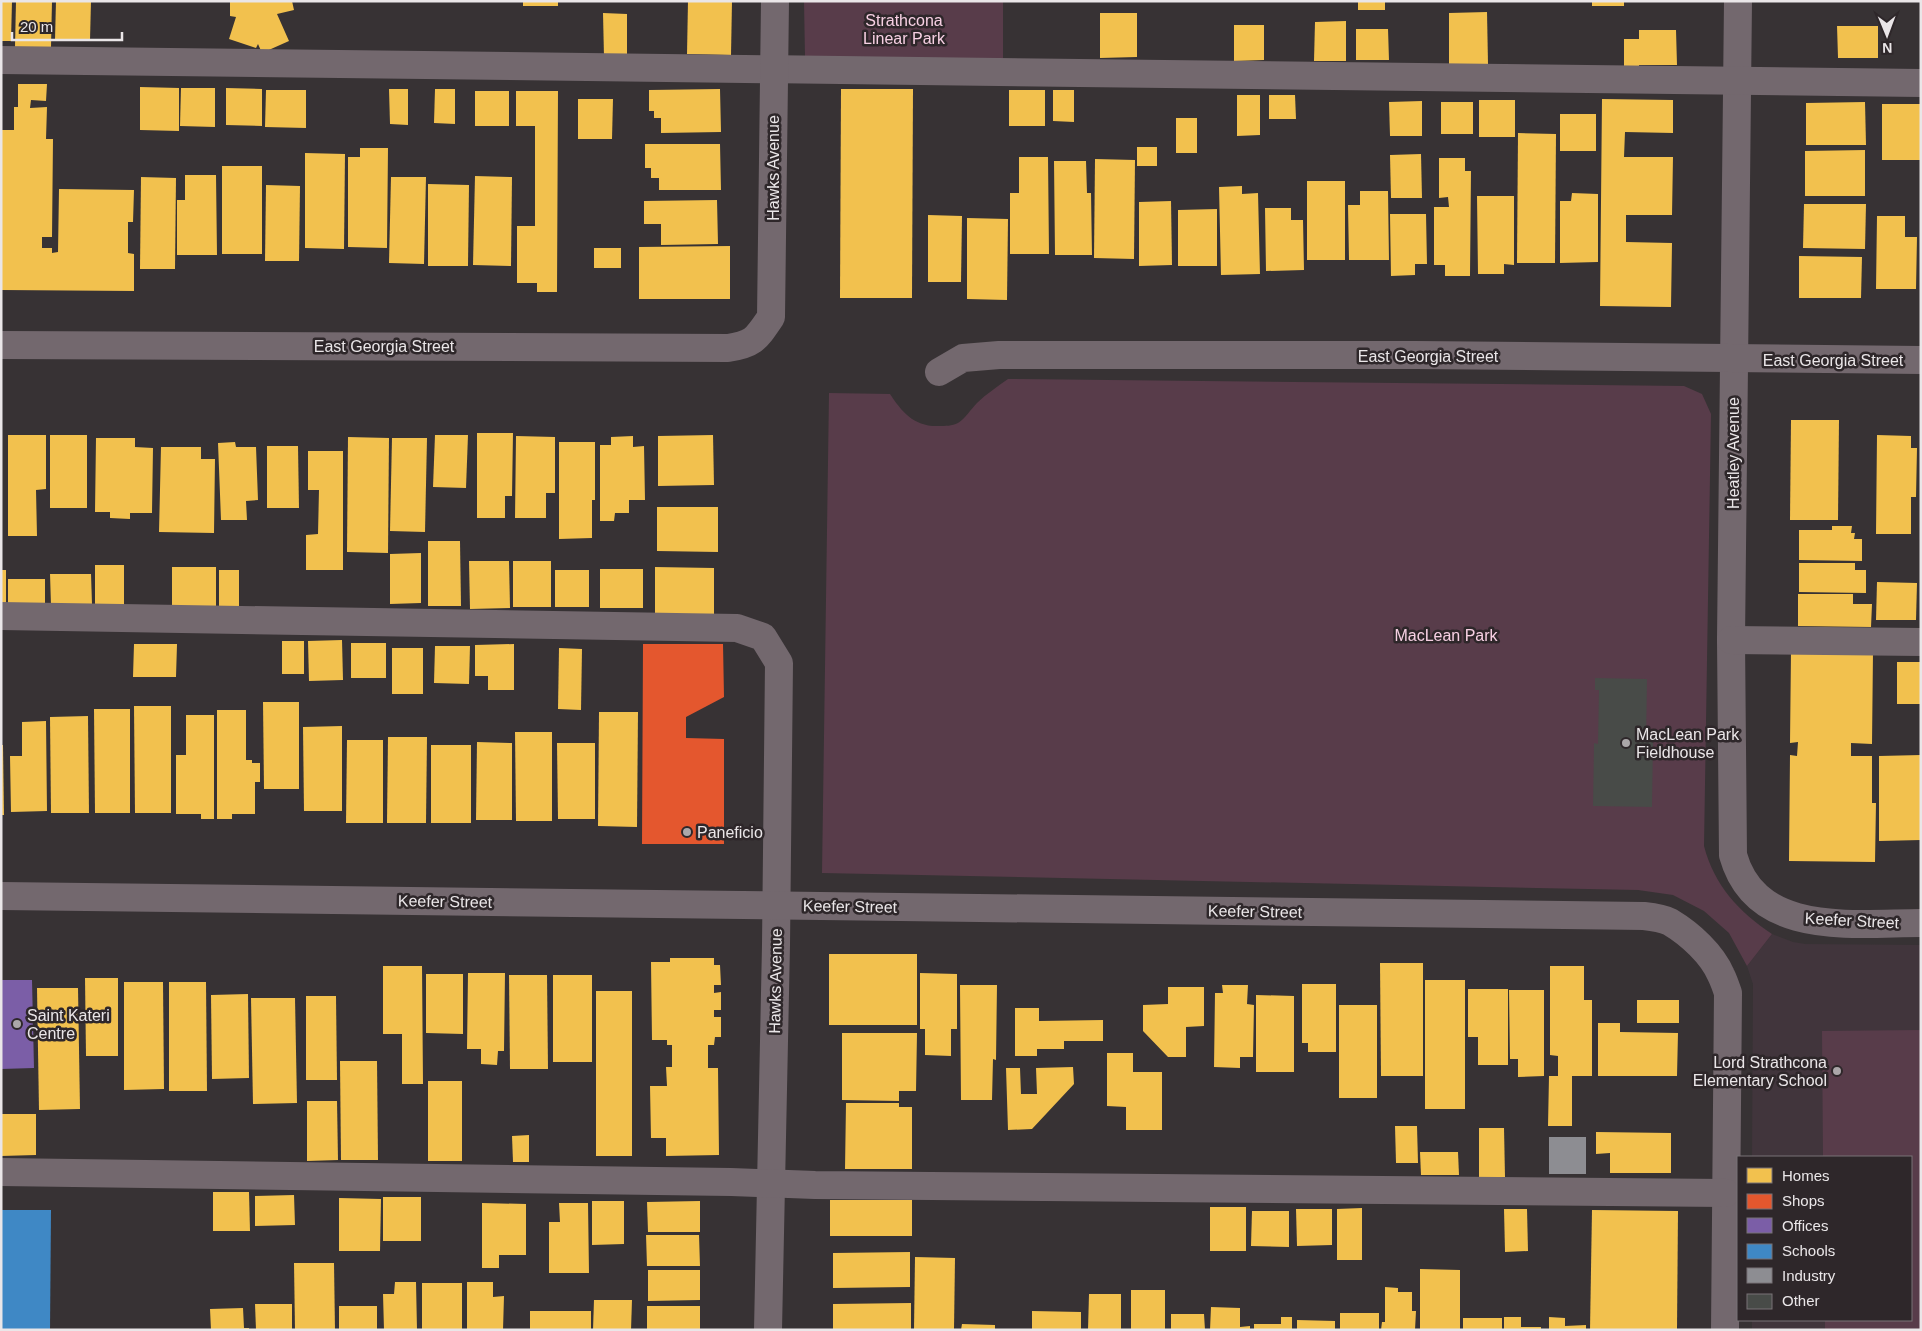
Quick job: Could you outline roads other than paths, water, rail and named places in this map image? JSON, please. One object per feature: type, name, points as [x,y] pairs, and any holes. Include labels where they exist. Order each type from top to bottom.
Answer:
[{"type":"street","name":"Hawks Avenue","points":[[761,332],[771,318],[772,298],[775,1]]},
{"type":"street","name":"Heatley Avenue","points":[[1738,1],[1731,640],[1733,855],[1738,870],[1748,886],[1759,898]]},
{"type":"street","points":[[1,60],[774,71],[1921,83]]},
{"type":"street","name":"East Georgia Street","points":[[1,345],[728,348],[747,345],[761,332]]},
{"type":"street","name":"East Georgia Street","points":[[939,372],[963,358],[999,355],[1417,355],[1921,360]]},
{"type":"street","name":"Hawks Avenue","points":[[1,616],[737,628],[763,637],[779,663],[777,905],[768,1330]]},
{"type":"street","points":[[1731,640],[1921,642]]},
{"type":"street","name":"Keefer Street","points":[[1,896],[1644,916],[1658,918],[1670,922],[1692,939],[1712,959],[1722,975],[1728,993],[1726,1193]]},
{"type":"street","name":"Keefer Street","points":[[1759,898],[1775,909],[1787,914],[1827,923],[1921,923]]},
{"type":"street","points":[[1,1172],[771,1184],[1726,1193],[1724,1330]]},
{"type":"place","name":"MacLean Park Fieldhouse","points":[[1626,743]]},
{"type":"place","name":"Paneficio","points":[[687,832]]},
{"type":"place","name":"Saint Kateri Centre","points":[[17,1024]]},
{"type":"place","name":"Lord Strathcona Elementary School","points":[[1837,1071]]},
{"type":"park label","name":"Strathcona Linear Park","points":[[904,29]]},
{"type":"park label","name":"MacLean Park","points":[[1446,635]]}]
